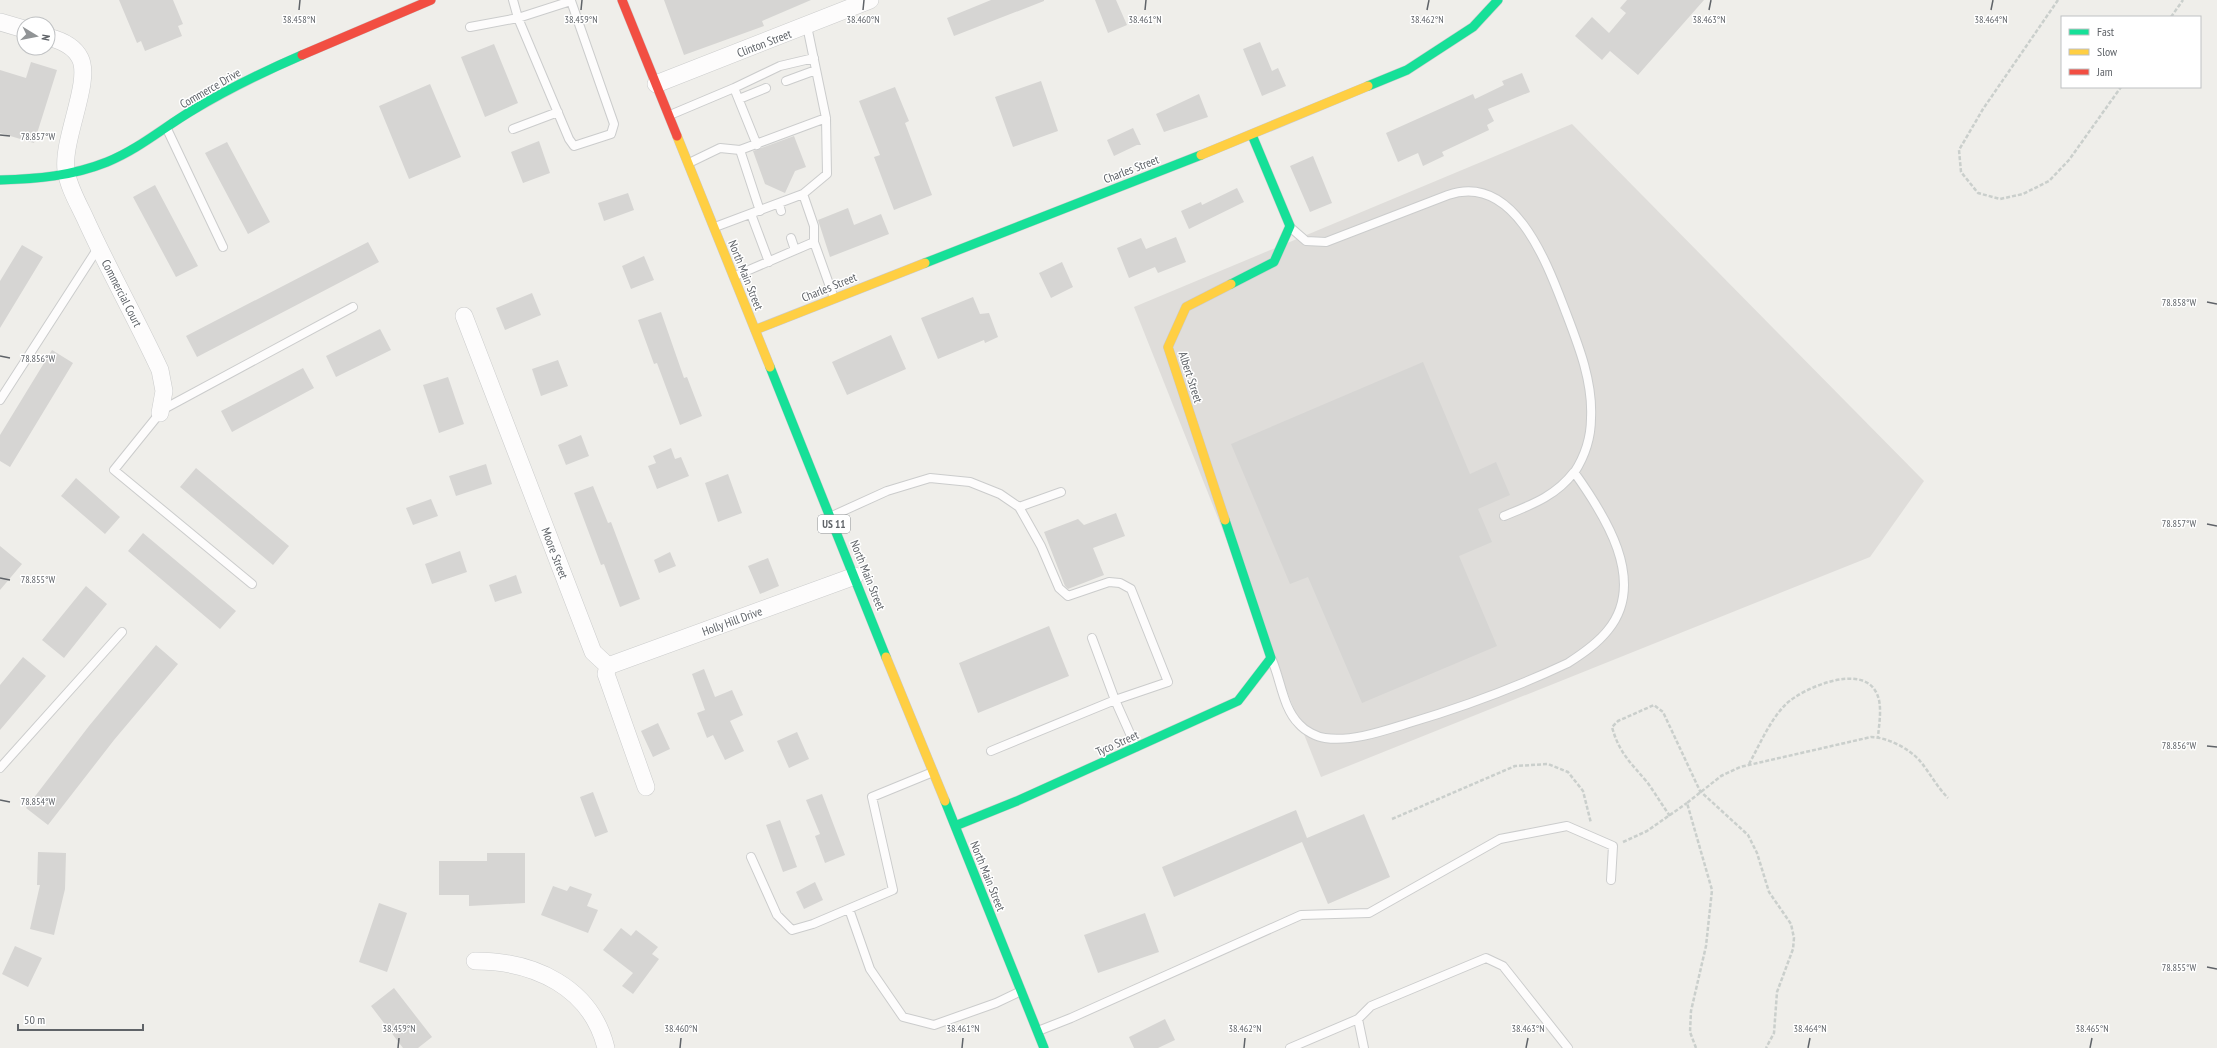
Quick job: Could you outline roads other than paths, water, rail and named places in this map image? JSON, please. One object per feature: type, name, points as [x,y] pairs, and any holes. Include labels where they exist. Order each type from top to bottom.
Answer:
[{"type":"street","name":"Commerce Drive","points":[[0,180],[39,179],[66,176],[82,172],[126,153],[200,106],[264,71],[431,0]]},
{"type":"street","name":"North Main Street","points":[[622,0],[934,771],[1044,1048]]},
{"type":"street","name":"Clinton Street","points":[[656,84],[870,0]]},
{"type":"street","name":"Charles Street","points":[[755,330],[1252,135],[1407,70],[1473,27],[1498,0]]},
{"type":"street","points":[[0,22],[16,27]]},
{"type":"street","points":[[56,39],[67,44],[80,57],[83,68],[81,88],[65,150],[66,176]]},
{"type":"street","points":[[1252,135],[1290,226]]},
{"type":"street","name":"Commercial Court","points":[[66,176],[98,248],[160,370],[164,391],[160,412]]},
{"type":"street","name":"Albert Street","points":[[1270,658],[1168,347],[1186,307],[1274,262],[1290,226]]},
{"type":"street","name":"Moore Street","points":[[464,316],[593,652],[608,666]]},
{"type":"street","name":"Holly Hill Drive","points":[[608,666],[855,576]]},
{"type":"street","name":"Tyco Street","points":[[955,826],[1017,801],[1238,701],[1270,658]]},
{"type":"street","points":[[608,666],[606,674],[646,787]]},
{"type":"street","points":[[476,961],[521,966],[541,972],[564,985],[587,1007],[598,1026],[606,1048]]},
{"type":"lane","points":[[470,27],[518,18],[571,1],[614,124],[611,134],[574,146],[569,139],[518,18],[512,0]]},
{"type":"lane","points":[[714,228],[760,211],[780,207],[803,194],[827,174],[826,118],[807,26]]},
{"type":"lane","points":[[669,116],[780,66],[814,58]]},
{"type":"lane","points":[[786,80],[816,70]]},
{"type":"lane","points":[[734,88],[757,145]]},
{"type":"lane","points":[[739,99],[766,88]]},
{"type":"lane","points":[[513,129],[558,112]]},
{"type":"lane","points":[[689,163],[720,148],[740,150],[757,145],[826,118]]},
{"type":"lane","points":[[167,128],[223,247]]},
{"type":"lane","points":[[740,150],[760,211]]},
{"type":"lane","points":[[1290,226],[1302,239],[1319,243],[1331,241],[1456,193],[1479,193],[1494,198],[1507,207],[1523,224],[1540,250],[1566,312],[1585,369],[1591,406],[1590,433],[1585,452],[1574,473],[1554,492],[1540,501],[1504,516]]},
{"type":"lane","points":[[803,194],[814,226],[814,242],[834,298]]},
{"type":"lane","points":[[751,214],[769,262]]},
{"type":"lane","points":[[791,238],[795,250]]},
{"type":"lane","points":[[734,277],[814,242]]},
{"type":"lane","points":[[0,400],[98,248]]},
{"type":"lane","points":[[252,584],[114,470],[160,412],[353,307]]},
{"type":"lane","points":[[1270,658],[1292,714],[1299,724],[1318,736],[1343,739],[1382,731],[1459,708],[1568,663],[1585,652],[1608,630],[1617,615],[1624,584],[1621,559],[1608,529],[1593,499],[1574,473]]},
{"type":"lane","points":[[831,517],[887,491],[930,478],[970,482],[1000,494],[1019,507],[1041,546],[1059,588],[1068,596],[1110,582],[1120,583],[1131,589],[1168,682],[1115,700],[991,750]]},
{"type":"lane","points":[[1019,507],[1061,492]]},
{"type":"lane","points":[[0,768],[122,632]]},
{"type":"lane","points":[[1092,638],[1115,700],[1136,747]]},
{"type":"lane","points":[[751,857],[777,915],[792,930],[813,924],[893,890],[872,797],[934,771]]},
{"type":"lane","points":[[1038,1031],[1071,1018],[1301,915],[1368,913],[1500,839],[1567,826],[1613,846],[1611,880]]},
{"type":"lane","points":[[849,909],[870,969],[903,1017],[934,1025],[996,1003],[1021,991]]},
{"type":"lane","points":[[1290,1048],[1358,1019],[1371,1006],[1486,958],[1502,966],[1568,1048]]},
{"type":"lane","points":[[1358,1019],[1364,1048]]}]
